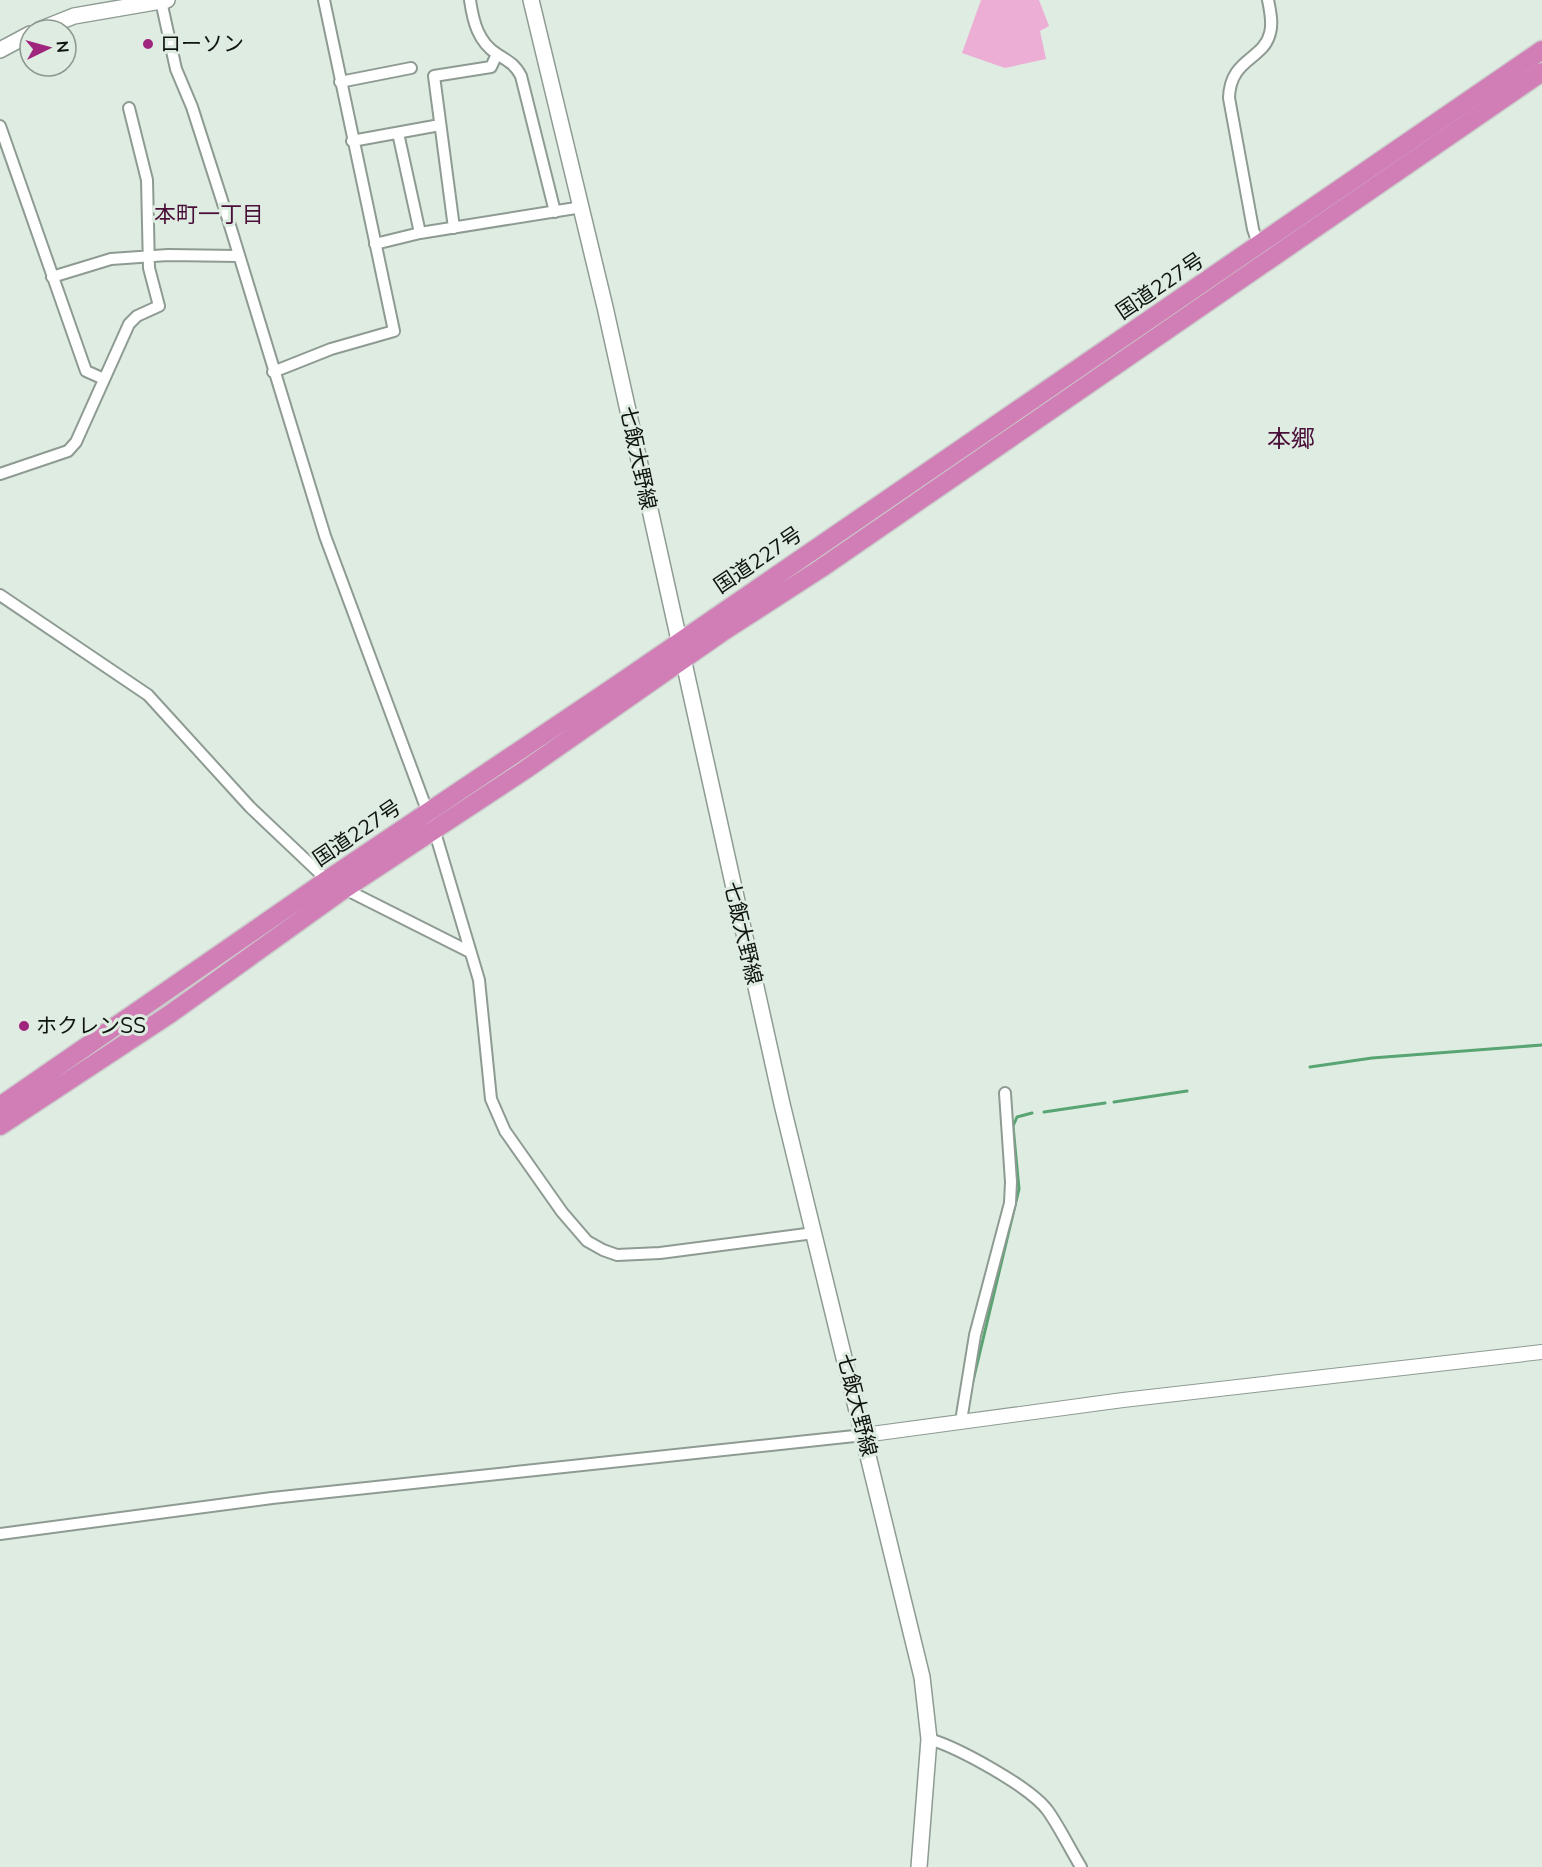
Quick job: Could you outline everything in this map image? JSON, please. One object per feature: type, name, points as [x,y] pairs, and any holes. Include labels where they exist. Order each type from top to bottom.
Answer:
[{"type":"highway","name":"国道227号","points":[[0,1106],[327,880],[535,763],[680,652],[1260,244],[1542,50]]},
{"type":"highway","name":"国道227号","points":[[680,652],[1257,268],[1542,72]]},
{"type":"highway","name":"国道227号","points":[[0,1126],[170,1014],[343,890],[431,821]]},
{"type":"main road","points":[[69,18],[164,0]]},
{"type":"main road","name":"七飯大野線","points":[[531,0],[582,207],[782,1104],[922,1677],[929,1739],[920,1867]]},
{"type":"main road","points":[[0,50],[18,40]]},
{"type":"street","points":[[164,0],[176,69],[208,157],[273,372],[339,577],[431,821],[479,980],[491,1099],[505,1131],[562,1212],[587,1241],[617,1255],[814,1233]]},
{"type":"street","points":[[273,372],[331,349],[394,331],[324,0]]},
{"type":"street","points":[[470,0],[477,33],[497,54],[508,59],[521,76],[555,212]]},
{"type":"street","points":[[1257,268],[1260,244],[1253,230],[1229,98],[1230,82],[1233,76],[1267,41],[1271,26],[1268,0]]},
{"type":"street","points":[[454,228],[434,76],[491,67],[497,54]]},
{"type":"street","points":[[340,82],[411,68]]},
{"type":"street","points":[[0,474],[68,450],[76,442],[129,324],[137,316],[159,306],[149,268],[151,255],[147,180],[129,108]]},
{"type":"street","points":[[0,126],[33,214],[52,277],[86,371],[104,380]]},
{"type":"street","points":[[352,141],[440,126]]},
{"type":"street","points":[[398,133],[420,233]]},
{"type":"street","points":[[375,244],[420,233],[582,207]]},
{"type":"street","points":[[52,277],[111,259],[151,255],[238,256]]},
{"type":"street","points":[[0,595],[148,695],[250,807],[327,880],[470,952]]},
{"type":"street","points":[[961,1421],[975,1335],[1010,1203],[1011,1182],[1005,1093]]},
{"type":"street","points":[[0,1534],[284,1497],[864,1435],[961,1421],[1542,1352]]},
{"type":"street","points":[[929,1739],[947,1744],[1035,1797],[1047,1809],[1081,1867]]},
{"type":"shaded area","points":[[981,0],[1039,0],[1049,26],[1040,31],[1046,59],[1005,68],[962,53]]},
{"type":"waterway","points":[[1310,1067],[1372,1058],[1542,1045]]},
{"type":"waterway","points":[[1114,1102],[1187,1091]]},
{"type":"waterway","points":[[1044,1112],[1105,1103]]},
{"type":"waterway","points":[[973,1381],[1019,1189],[1013,1126],[1017,1117],[1032,1113]]},
{"type":"place","name":"ローソン","points":[[148,44]]},
{"type":"place","name":"ホクレンSS","points":[[24,1026]]},
{"type":"district","name":"本町一丁目","points":[[209,215]]},
{"type":"district","name":"本郷","points":[[1291,439]]}]
